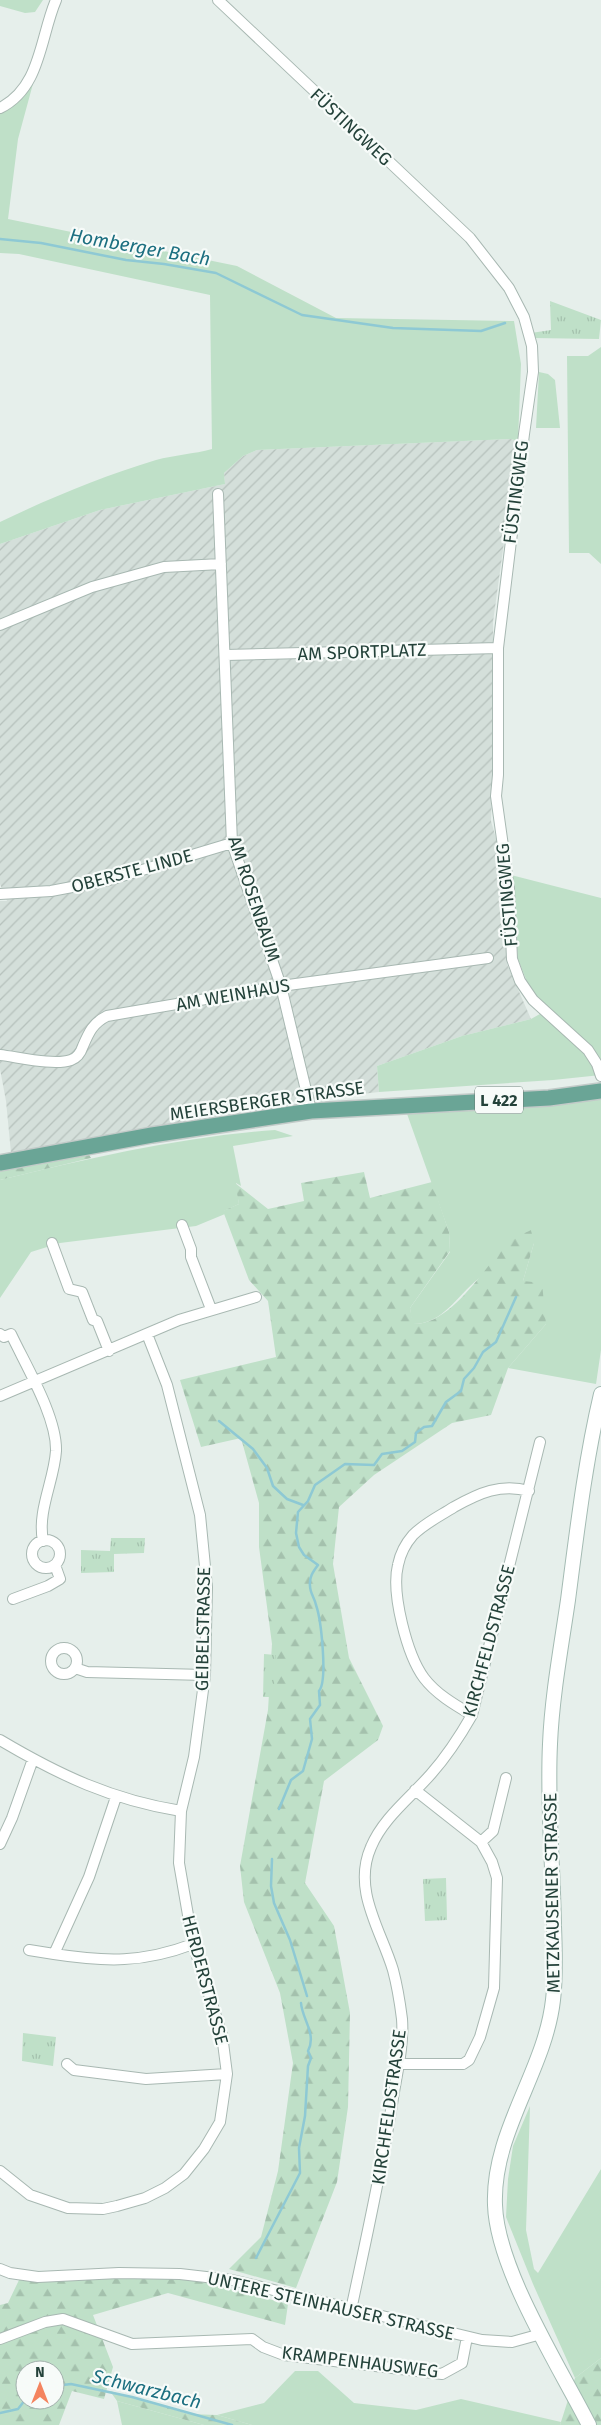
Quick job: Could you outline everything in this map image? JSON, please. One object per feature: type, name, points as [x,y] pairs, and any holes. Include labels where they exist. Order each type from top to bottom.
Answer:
[{"type":"main road","name":"MEIERSBERGER STRASSE","points":[[0,1163],[311,1110],[549,1098],[601,1091]]},
{"type":"main road","name":"METZKAUSENER STRASSE","points":[[589,2425],[541,2334],[500,2240],[495,2204],[495,2187],[497,2170],[509,2132],[548,2032],[554,1999],[551,1730],[584,1483],[601,1394]]},
{"type":"street","points":[[0,108],[20,92],[29,81],[56,0]]},
{"type":"street","name":"FÜSTINGWEG","points":[[218,0],[470,238],[509,288],[524,317],[532,346],[533,372],[498,648],[496,796],[509,889],[512,959],[520,981],[533,1000],[588,1050],[597,1064],[601,1076]]},
{"type":"street","name":"AM ROSENBAUM","points":[[218,494],[226,655],[232,843],[281,986],[311,1110]]},
{"type":"street","points":[[0,625],[92,587],[164,567],[221,564]]},
{"type":"street","name":"AM SPORTPLATZ","points":[[226,655],[498,648]]},
{"type":"street","name":"OBERSTE LINDE","points":[[0,894],[51,892],[109,880],[232,843]]},
{"type":"street","name":"AM WEINHAUS","points":[[0,1055],[54,1062],[70,1061],[82,1049],[91,1027],[107,1016],[281,986],[488,958]]},
{"type":"street","points":[[182,1225],[191,1249],[191,1257],[211,1309]]},
{"type":"street","points":[[52,1243],[69,1289],[82,1292],[93,1320],[97,1321],[109,1350]]},
{"type":"street","points":[[0,1396],[211,1309],[256,1297]]},
{"type":"street","points":[[0,1334],[4,1337],[11,1334],[50,1414],[55,1437],[54,1461],[40,1526],[43,1541]]},
{"type":"street","name":"GEIBELSTRASSE","points":[[147,1334],[167,1384],[200,1516],[207,1587],[205,1675],[194,1757],[181,1811]]},
{"type":"street","name":"KIRCHFELDSTRASSE","points":[[351,2310],[377,2194],[398,2064],[402,2020],[393,1970],[367,1904],[365,1881],[370,1847],[384,1824],[430,1775],[457,1742],[472,1715],[540,1442]]},
{"type":"street","points":[[472,1715],[435,1690],[424,1678],[415,1662],[408,1646],[399,1605],[397,1566],[404,1549],[413,1535],[426,1524],[472,1496],[504,1487],[529,1491]]},
{"type":"street","points":[[13,1599],[60,1579],[55,1566],[60,1556],[59,1548],[51,1541],[43,1541],[34,1548],[32,1554],[35,1562],[42,1568],[55,1566]]},
{"type":"street","points":[[75,1668],[88,1672],[205,1675]]},
{"type":"street","points":[[0,1740],[74,1780],[116,1797],[148,1806],[181,1811]]},
{"type":"street","points":[[0,1844],[12,1818],[33,1759]]},
{"type":"street","points":[[481,1842],[493,1831],[506,1778]]},
{"type":"street","points":[[398,2064],[463,2064],[473,2054],[480,2037],[494,1988],[497,1939],[497,1878],[492,1862],[481,1842],[415,1790]]},
{"type":"street","points":[[54,1954],[89,1877],[116,1797]]},
{"type":"street","name":"HERDERSTRASSE","points":[[0,2171],[30,2195],[68,2208],[103,2209],[145,2198],[165,2188],[184,2174],[204,2149],[220,2122],[227,2074],[222,2035],[193,1944],[179,1863],[181,1811]]},
{"type":"street","points":[[29,1950],[90,1959],[129,1960],[164,1954],[193,1944]]},
{"type":"street","points":[[67,2064],[74,2070],[146,2079],[227,2074]]},
{"type":"street","name":"UNTERE STEINHAUSER STRASSE","points":[[0,2269],[10,2273],[38,2277],[106,2273],[180,2274],[232,2280],[351,2310],[467,2336],[512,2342],[526,2340],[541,2334]]},
{"type":"street","name":"KRAMPENHAUSWEG","points":[[0,2338],[45,2322],[63,2319],[126,2344],[252,2339],[263,2347],[284,2356],[442,2374],[462,2363],[467,2336]]},
{"type":"shaded area","points":[[511,439],[518,441],[493,622],[494,734],[491,821],[504,866],[507,904],[507,964],[531,1019],[462,1036],[377,1066],[379,1092],[290,1102],[11,1153],[6,1101],[0,1069],[0,901],[7,901],[0,884],[0,544],[100,510],[225,484],[224,473],[243,456],[257,450]]},
{"type":"green space","points":[[0,0],[43,0],[35,12],[25,13],[0,6]]},
{"type":"green space","points":[[34,80],[18,139],[8,219],[237,266],[336,318],[514,321],[521,364],[518,441],[511,439],[257,450],[243,456],[224,473],[225,484],[100,510],[0,544],[0,522],[38,504],[136,466],[163,458],[212,449],[210,295],[19,254],[0,253],[0,111],[23,94]]},
{"type":"green space","points":[[550,301],[601,320],[599,339],[532,338],[531,333],[551,330]]},
{"type":"green space","points":[[601,347],[601,564],[589,553],[569,553],[567,356],[588,356]]},
{"type":"green space","points":[[539,372],[548,374],[555,380],[560,428],[536,428]]},
{"type":"green space","points":[[511,875],[601,898],[601,1075],[379,1092],[377,1066],[462,1036],[531,1019],[547,1010],[529,987],[518,959]]},
{"type":"green space","points":[[601,1098],[601,1350],[596,1384],[508,1368],[546,1324],[523,1281],[534,1243],[478,1279],[441,1315],[423,1323],[412,1324],[410,1308],[450,1252],[449,1232],[406,1111]]},
{"type":"green space","points":[[275,1130],[293,1136],[233,1146],[241,1186],[236,1183],[239,1204],[224,1211],[225,1214],[196,1226],[60,1243],[31,1252],[0,1298],[0,1180],[102,1156],[171,1143]]},
{"type":"green space","points":[[88,1153],[91,1158],[0,1180],[0,1171]]},
{"type":"green space","points":[[364,1172],[370,1198],[432,1182],[449,1232],[450,1251],[410,1308],[413,1324],[427,1322],[453,1306],[507,1244],[531,1230],[534,1243],[523,1281],[542,1283],[546,1324],[508,1368],[491,1415],[452,1423],[374,1475],[339,1507],[333,1564],[349,1658],[383,1726],[378,1740],[324,1781],[305,1883],[334,1926],[350,2013],[348,2107],[337,2182],[296,2288],[229,2269],[261,2237],[278,2171],[293,2063],[280,1993],[244,1902],[240,1866],[268,1710],[272,1644],[259,1547],[259,1503],[241,1438],[201,1447],[180,1380],[276,1357],[268,1301],[249,1280],[223,1211],[239,1204],[235,1183],[268,1209],[304,1201],[301,1183]]},
{"type":"green space","points":[[111,1538],[145,1538],[144,1553],[114,1554],[114,1572],[81,1573],[81,1550],[110,1551]]},
{"type":"green space","points":[[264,1654],[276,1655],[274,1697],[263,1697]]},
{"type":"green space","points":[[446,1878],[447,1920],[425,1921],[423,1879]]},
{"type":"green space","points":[[23,2033],[56,2037],[53,2066],[22,2061]]},
{"type":"green space","points":[[530,2106],[526,2230],[534,2269],[538,2273],[601,2169],[601,2358],[575,2378],[533,2284],[506,2217],[508,2179],[513,2146]]},
{"type":"green space","points":[[105,2277],[186,2278],[288,2304],[285,2325],[168,2293],[93,2315],[113,2367],[104,2399],[72,2391],[65,2409],[65,2360],[15,2360],[15,2410],[65,2410],[59,2425],[0,2425],[0,2305],[8,2303],[19,2280]]},
{"type":"green space","points":[[601,2358],[601,2425],[560,2425],[575,2378]]},
{"type":"green space","points":[[295,2371],[318,2371],[354,2403],[416,2410],[461,2399],[561,2422],[560,2425],[252,2425],[217,2415],[264,2403]]},
{"type":"green space","points":[[110,2391],[189,2414],[217,2415],[252,2425],[204,2425],[117,2401]]},
{"type":"green space","points":[[117,2401],[204,2425],[122,2425]]},
{"type":"waterway","name":"Homberger Bach","points":[[0,239],[41,243],[126,260],[216,273],[302,315],[393,328],[481,331],[505,323]]},
{"type":"waterway","points":[[279,1809],[291,1780],[303,1771],[312,1739],[310,1719],[320,1705],[319,1691],[323,1675],[320,1623],[310,1583],[318,1565],[304,1555],[299,1547],[296,1533],[298,1512],[308,1501],[315,1485],[345,1464],[374,1465],[382,1454],[402,1451],[415,1442],[416,1433],[424,1427],[432,1426],[446,1402],[461,1391],[464,1379],[474,1368],[483,1352],[496,1342],[516,1297]]},
{"type":"waterway","points":[[219,1421],[253,1449],[267,1468],[273,1486],[287,1499],[303,1505]]},
{"type":"waterway","points":[[272,1859],[271,1886],[274,1903],[290,1940],[307,1996]]},
{"type":"waterway","points":[[256,2258],[300,2173],[299,2148],[305,2116],[308,2066],[311,2058],[308,2051],[311,2039],[310,2033],[301,2003]]},
{"type":"waterway","name":"Schwarzbach","points":[[65,2385],[71,2384],[132,2397],[232,2425]]},
{"type":"waterway","name":"Schwarzbach","points":[[0,2413],[15,2410]]}]
